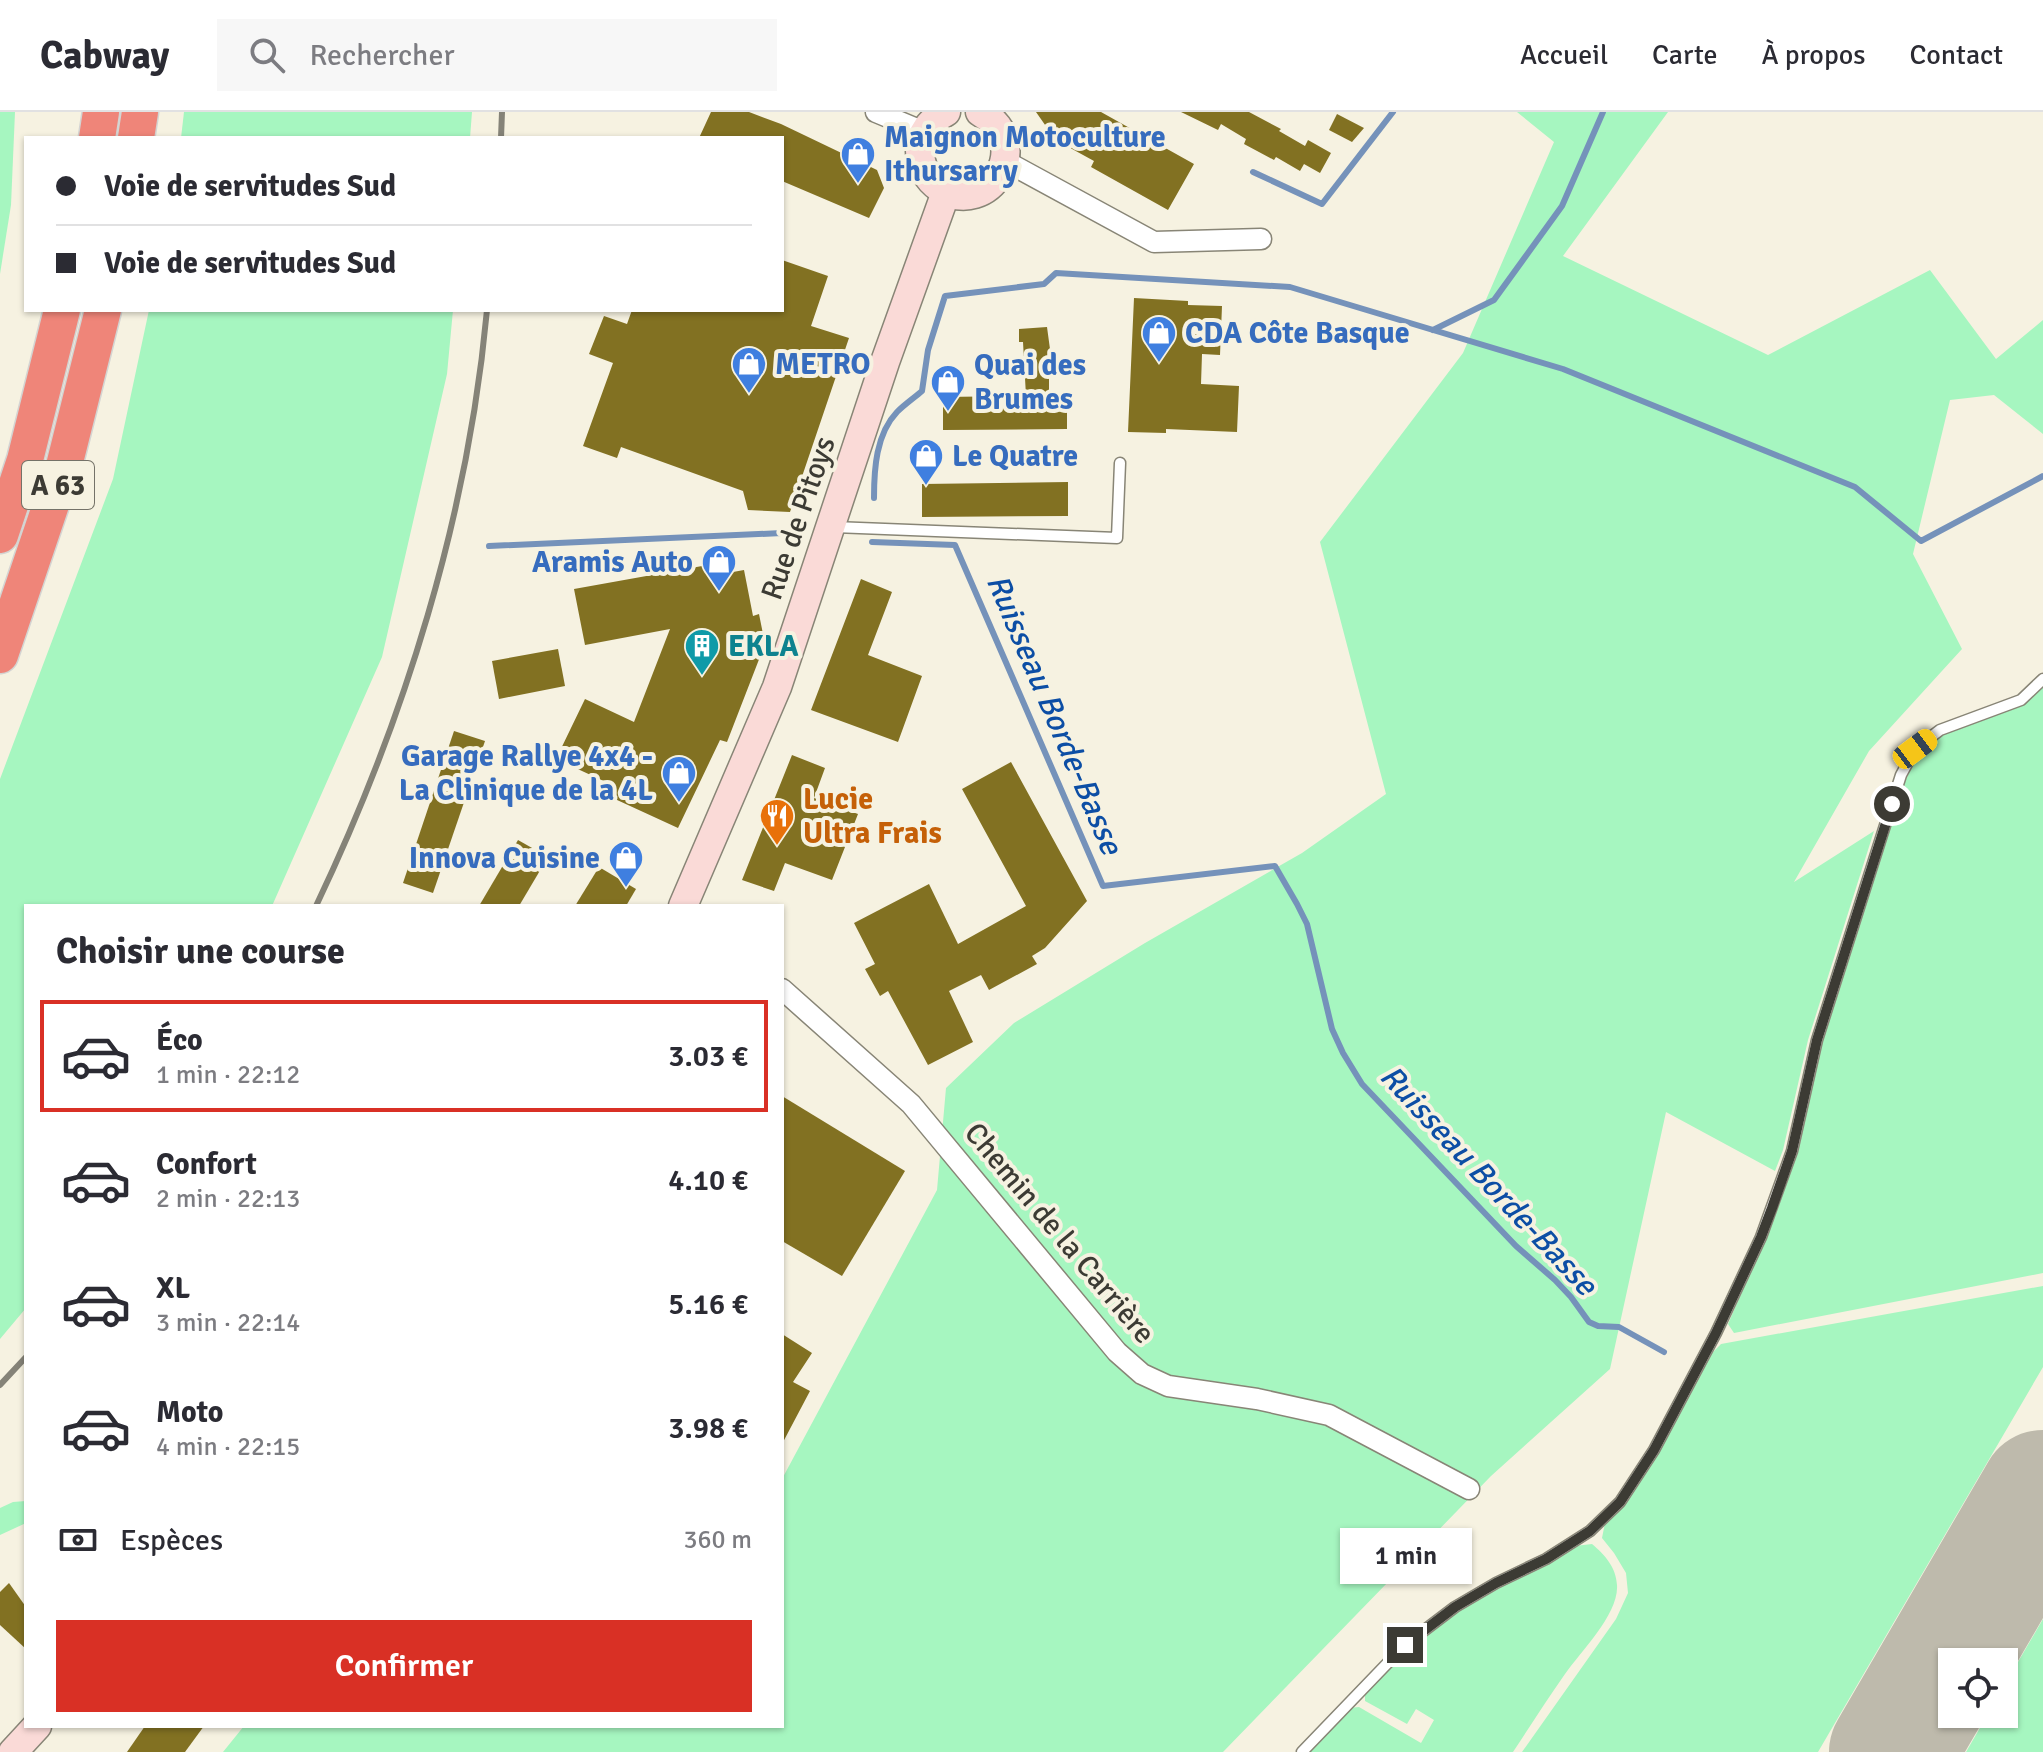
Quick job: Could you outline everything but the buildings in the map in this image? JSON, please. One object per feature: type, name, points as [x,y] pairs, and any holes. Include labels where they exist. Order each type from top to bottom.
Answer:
[{"type":"highway","points":[[97,136],[101,112]]},
{"type":"highway","points":[[136,136],[140,112]]},
{"type":"highway","name":"A 63","points":[[0,535],[25,460],[62,312]]},
{"type":"highway","name":"A 63","points":[[0,655],[64,466],[102,312]]},
{"type":"street","points":[[876,112],[924,132]]},
{"type":"street","points":[[946,112],[932,121],[924,132],[920,160],[934,184],[958,195],[983,190],[993,183],[1005,161],[1006,147],[1002,133],[994,121],[982,112]]},
{"type":"street","points":[[1005,161],[1154,242],[1261,239]]},
{"type":"street","name":"Rue de Pitoys","points":[[685,904],[777,687],[946,192]]},
{"type":"street","name":"Chemin de la Carrière","points":[[784,991],[911,1104],[1117,1352],[1142,1374],[1168,1386],[1257,1399],[1329,1415],[1469,1489]]},
{"type":"street","points":[[13,1752],[35,1728]]},
{"type":"lane","points":[[830,527],[1117,538],[1120,463]]},
{"type":"lane","points":[[1302,1752],[1405,1645],[1455,1607],[1546,1559],[1590,1531],[1620,1502],[1654,1450],[1716,1333],[1761,1237],[1792,1151],[1817,1040],[1901,775],[1915,749],[1940,730],[2021,700],[2043,679]]},
{"type":"green space","points":[[0,112],[15,112],[11,205],[0,274]]},
{"type":"green space","points":[[184,112],[472,112],[470,136],[181,136]]},
{"type":"green space","points":[[1517,112],[1668,112],[1563,256],[1768,355],[1930,270],[1996,359],[2043,320],[2043,434],[1994,395],[1950,400],[1913,554],[1962,649],[1869,751],[1794,882],[1874,831],[1808,1040],[1783,1150],[1775,1171],[1666,1112],[1610,1369],[1491,1476],[1223,1752],[223,1752],[242,1728],[784,1728],[784,1475],[937,1190],[946,1088],[1014,1023],[1302,853],[1386,794],[1320,542],[1463,353],[1554,142]]},
{"type":"green space","points":[[149,312],[453,312],[447,374],[382,657],[273,904],[24,904],[24,1310],[0,1339],[0,779],[113,479]]},
{"type":"green space","points":[[2043,685],[2043,1273],[1734,1333],[1728,1324],[1778,1208],[1800,1143],[1822,1041],[1901,790],[1915,760],[1926,745],[1944,733],[2019,706]]},
{"type":"green space","points":[[2043,1286],[2043,1367],[1818,1752],[1522,1752],[1616,1619],[1628,1593],[1626,1573],[1602,1538],[1605,1523],[1629,1497],[1710,1355],[1721,1344]]},
{"type":"green space","points":[[24,1501],[24,1524],[0,1535],[0,1508]]},
{"type":"green space","points":[[1592,1544],[1605,1557],[1614,1573],[1617,1585],[1612,1608],[1513,1752],[1307,1752],[1349,1708],[1359,1707],[1421,1743],[1434,1720],[1416,1709],[1407,1724],[1365,1701],[1365,1692],[1405,1649],[1448,1617],[1575,1546]]},
{"type":"green space","points":[[2043,1619],[2043,1752],[1966,1752],[1980,1728],[2018,1728],[2018,1662]]},
{"type":"waterway","points":[[1253,172],[1322,204],[1393,112]]},
{"type":"waterway","points":[[1433,330],[1494,300],[1562,206],[1603,112]]},
{"type":"waterway","points":[[874,498],[880,441],[897,412],[922,391],[928,350],[945,296],[1044,284],[1056,273],[1290,287],[1563,369],[1855,487],[1921,541],[2043,476]]},
{"type":"waterway","name":"Ruisseau Borde-Basse","points":[[489,546],[782,533]]},
{"type":"waterway","name":"Ruisseau Borde-Basse","points":[[872,542],[955,545],[1103,886],[1275,866],[1307,924],[1332,1029],[1362,1084],[1516,1246],[1555,1280],[1589,1322],[1598,1326],[1619,1327],[1664,1352]]},
{"type":"runway","points":[[1892,1752],[2043,1493]]},
{"type":"railway","points":[[501,136],[502,112]]},
{"type":"railway","points":[[317,904],[378,763],[428,615],[465,464],[487,312]]},
{"type":"railway","points":[[0,1385],[24,1359]]},
{"type":"place","name":"Maignon Motoculture Ithursarry","points":[[858,185]]},
{"type":"place","name":"CDA Côte Basque","points":[[1159,364]]},
{"type":"place","name":"METRO","points":[[749,395]]},
{"type":"place","name":"Quai des Brumes","points":[[948,413]]},
{"type":"place","name":"Le Quatre","points":[[926,487]]},
{"type":"place","name":"Aramis Auto","points":[[719,593]]},
{"type":"place","name":"EKLA","points":[[702,677]]},
{"type":"place","name":"Garage Rallye 4x4 - La Clinique de la 4L","points":[[679,804]]},
{"type":"place","name":"Lucie Ultra Frais","points":[[777,847]]},
{"type":"place","name":"Innova Cuisine","points":[[626,889]]},
{"type":"route","points":[[1405,1645],[1455,1607],[1546,1559],[1590,1531],[1620,1502],[1654,1450],[1716,1333],[1772,1208],[1792,1151],[1817,1040],[1892,804]]}]
